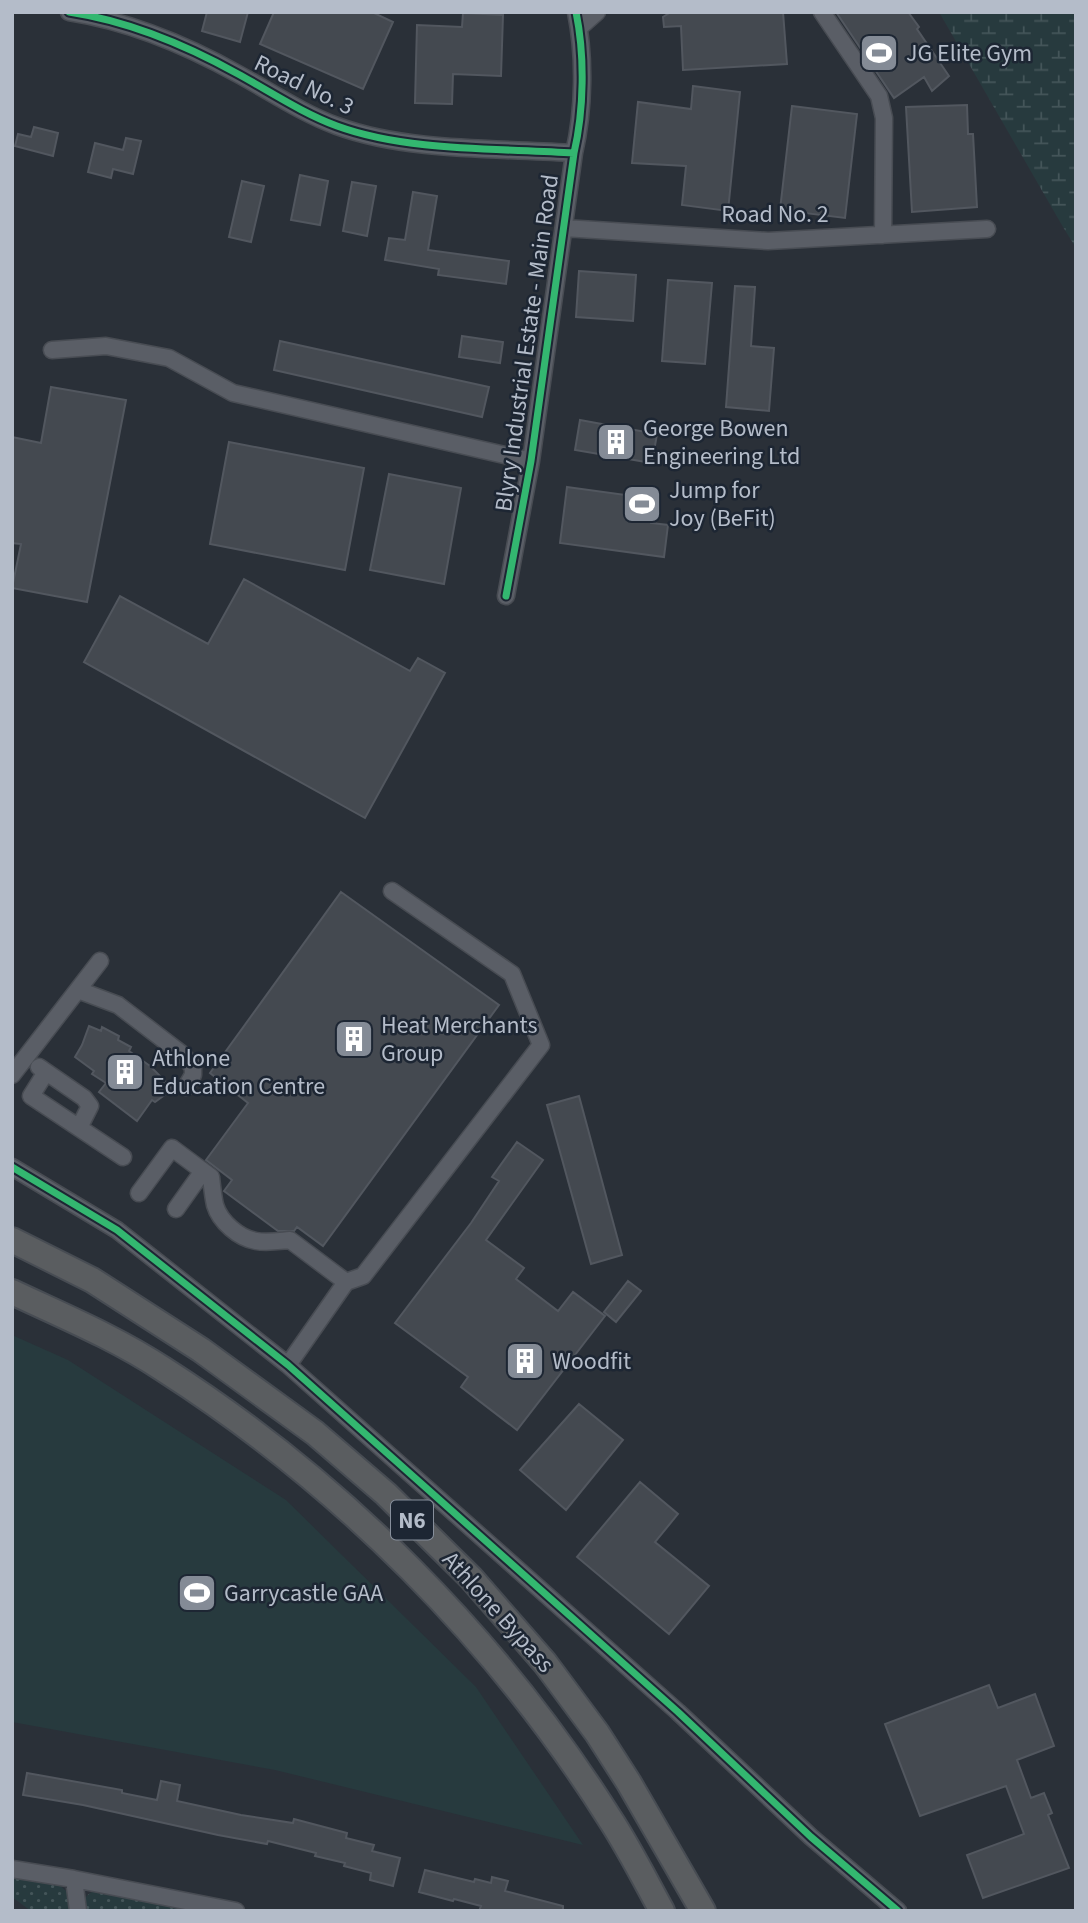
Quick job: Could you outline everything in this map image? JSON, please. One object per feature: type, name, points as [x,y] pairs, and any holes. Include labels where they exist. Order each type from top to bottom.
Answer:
[{"type":"highway","name":"Athlone Bypass","points":[[12,1240],[92,1280],[201,1350],[315,1433],[386,1494],[471,1578],[545,1663],[597,1733],[629,1783],[703,1911]]},
{"type":"highway","name":"Athlone Bypass","points":[[12,1292],[162,1368],[292,1462],[341,1503],[483,1647],[541,1719],[611,1819],[662,1911]]},
{"type":"street","name":"Road No. 3","points":[[69,12],[115,22],[170,42],[217,63],[308,114],[360,133],[437,145],[574,153]]},
{"type":"street","points":[[577,20],[597,12]]},
{"type":"street","points":[[822,12],[878,96],[884,118],[883,235]]},
{"type":"street","name":"Blyry Industrial Estate - Main Road","points":[[506,596],[531,461],[574,153],[579,134],[581,62],[577,20]]},
{"type":"street","name":"Road No. 2","points":[[564,228],[768,241],[987,229]]},
{"type":"street","points":[[52,351],[106,346],[169,358],[233,393],[531,461]]},
{"type":"street","points":[[288,1365],[346,1282],[363,1276],[541,1045],[512,974],[393,891]]},
{"type":"street","points":[[12,1075],[100,961]]},
{"type":"street","points":[[78,990],[118,1005],[182,1054],[193,1067],[193,1075],[186,1087]]},
{"type":"street","points":[[26,1058],[84,1098],[90,1106],[79,1128]]},
{"type":"street","points":[[46,1072],[31,1096],[122,1157]]},
{"type":"street","points":[[139,1193],[172,1148],[211,1177],[215,1206],[223,1221],[234,1231],[253,1241],[290,1240],[346,1282]]},
{"type":"street","points":[[12,1167],[117,1230],[288,1365],[678,1712],[811,1837],[898,1911]]},
{"type":"street","points":[[176,1209],[203,1171]]},
{"type":"street","points":[[12,1869],[236,1911]]},
{"type":"street","points":[[74,1879],[78,1911]]},
{"type":"green space","points":[[939,12],[1076,12],[1076,248],[1063,227]]},
{"type":"green space","name":"Garrycastle GAA","points":[[12,1335],[68,1360],[286,1500],[476,1687],[583,1845],[275,1770],[12,1722]]},
{"type":"green space","points":[[12,1877],[57,1883],[66,1891],[71,1911],[31,1911],[12,1897]]},
{"type":"green space","points":[[97,1890],[206,1911],[82,1911],[86,1898]]},
{"type":"building","points":[[207,12],[248,12],[240,42],[202,31]]},
{"type":"building","points":[[274,12],[372,12],[393,22],[363,89],[260,44]]},
{"type":"building","points":[[671,12],[783,12],[787,64],[683,70],[681,26],[664,27],[663,17]]},
{"type":"building","points":[[836,12],[908,12],[949,76],[932,91],[924,77],[894,98]]},
{"type":"building","points":[[463,13],[503,15],[501,76],[453,74],[452,104],[415,103],[417,25],[462,27]]},
{"type":"building","points":[[693,86],[740,92],[728,211],[682,205],[686,166],[632,163],[638,102],[691,109]]},
{"type":"building","points":[[967,105],[968,134],[973,134],[977,207],[912,212],[906,107]]},
{"type":"building","points":[[792,106],[857,114],[845,218],[780,210]]},
{"type":"building","points":[[34,127],[58,133],[53,156],[15,146],[18,134],[31,137]]},
{"type":"building","points":[[126,138],[141,141],[133,174],[113,169],[111,178],[88,172],[95,143],[123,150]]},
{"type":"building","points":[[300,175],[328,181],[320,225],[291,220]]},
{"type":"building","points":[[242,181],[264,186],[251,242],[229,237]]},
{"type":"building","points":[[352,182],[376,186],[367,236],[343,231]]},
{"type":"building","points":[[413,192],[437,196],[428,250],[509,261],[506,284],[438,275],[439,269],[385,260],[389,238],[405,240]]},
{"type":"building","points":[[579,271],[636,275],[633,321],[576,317]]},
{"type":"building","points":[[668,280],[712,283],[705,364],[662,361]]},
{"type":"building","points":[[735,286],[755,287],[751,346],[774,348],[769,411],[726,407]]},
{"type":"building","points":[[462,336],[503,342],[500,363],[459,357]]},
{"type":"building","points":[[280,341],[489,387],[482,417],[274,370]]},
{"type":"building","points":[[51,387],[126,400],[87,602],[12,588],[21,544],[12,543],[12,437],[41,443]]},
{"type":"building","name":"George Bowen Engineering Ltd","points":[[580,420],[657,434],[652,463],[575,450]]},
{"type":"building","points":[[229,442],[364,468],[345,570],[210,544]]},
{"type":"building","points":[[389,474],[461,488],[444,584],[370,570]]},
{"type":"building","points":[[567,487],[655,499],[651,523],[668,525],[664,557],[560,543]]},
{"type":"building","points":[[244,579],[410,671],[418,658],[445,673],[365,818],[84,662],[120,596],[208,644]]},
{"type":"building","name":"Heat Merchants Group","points":[[341,892],[499,1005],[323,1246],[297,1227],[294,1231],[278,1231],[224,1191],[232,1180],[206,1160],[248,1103],[210,1073]]},
{"type":"building","name":"Athlone Education Centre","points":[[89,1026],[101,1031],[102,1027],[119,1036],[118,1040],[131,1047],[129,1051],[150,1066],[173,1089],[155,1102],[152,1100],[137,1121],[99,1092],[106,1083],[92,1074],[94,1071],[75,1057]]},
{"type":"building","points":[[579,1096],[622,1255],[591,1264],[547,1105]]},
{"type":"building","points":[[517,1142],[543,1160],[486,1240],[524,1268],[516,1279],[558,1311],[573,1292],[605,1316],[517,1430],[461,1387],[468,1377],[395,1323],[471,1223],[499,1181],[492,1177]]},
{"type":"building","points":[[628,1281],[641,1291],[616,1322],[604,1312]]},
{"type":"building","points":[[579,1404],[623,1440],[566,1510],[520,1470]]},
{"type":"building","points":[[640,1482],[678,1514],[655,1542],[709,1586],[669,1634],[577,1557]]},
{"type":"building","points":[[989,1685],[998,1708],[1035,1694],[1054,1746],[1017,1760],[1031,1798],[1044,1793],[1052,1813],[1048,1815],[1069,1868],[983,1898],[967,1855],[1024,1834],[1006,1786],[920,1816],[885,1724]]},
{"type":"building","points":[[27,1773],[122,1790],[122,1793],[157,1800],[161,1781],[180,1785],[177,1801],[293,1823],[294,1819],[347,1833],[346,1838],[374,1845],[372,1851],[400,1858],[393,1886],[370,1880],[371,1873],[344,1866],[345,1863],[268,1841],[267,1844],[218,1835],[83,1805],[23,1795]]},
{"type":"building","points":[[425,1870],[474,1882],[475,1879],[491,1883],[492,1877],[508,1881],[505,1891],[563,1906],[563,1911],[479,1911],[481,1906],[419,1892]]},
{"type":"cycle path","points":[[69,12],[113,21],[177,44],[218,63],[311,115],[364,134],[423,145],[574,153]]},
{"type":"cycle path","points":[[506,596],[531,461],[580,119],[582,65],[576,12]]},
{"type":"cycle path","points":[[12,1167],[117,1230],[288,1365],[678,1712],[811,1837],[898,1911]]},
{"type":"place","name":"JG Elite Gym","points":[[879,53]]},
{"type":"place","name":"George Bowen Engineering Ltd","points":[[616,442]]},
{"type":"place","name":"Jump for Joy (BeFit)","points":[[642,504]]},
{"type":"place","name":"Heat Merchants Group","points":[[354,1039]]},
{"type":"place","name":"Athlone Education Centre","points":[[125,1072]]},
{"type":"place","name":"Woodfit","points":[[525,1361]]},
{"type":"place","name":"Garrycastle GAA","points":[[197,1593]]}]
